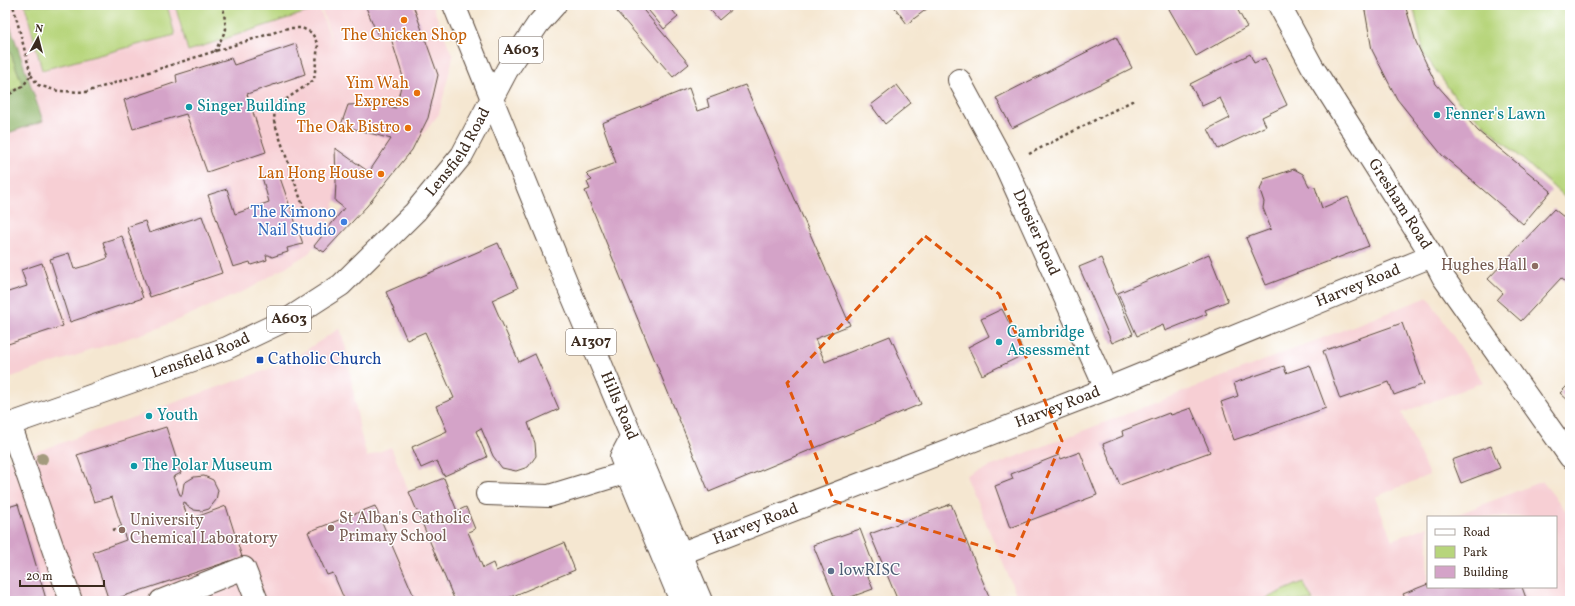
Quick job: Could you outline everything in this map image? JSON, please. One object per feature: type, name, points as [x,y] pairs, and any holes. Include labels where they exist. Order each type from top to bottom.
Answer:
[{"type":"street","name":"Hills Road","points":[[454,5],[631,438],[635,470],[682,553],[701,601]]},
{"type":"street","name":"A603","points":[[492,99],[507,70],[534,30],[555,5]]},
{"type":"street","name":"Gresham Road","points":[[1280,5],[1312,66],[1432,256],[1443,277],[1570,457]]},
{"type":"street","name":"Drosier Road","points":[[959,80],[1006,167],[1106,388]]},
{"type":"street","name":"Lensfield Road","points":[[8,425],[227,348],[290,318],[341,285],[415,212],[462,155],[492,99]]},
{"type":"street","name":"Harvey Road","points":[[682,553],[1106,388],[1432,256]]},
{"type":"street","points":[[8,425],[72,601]]},
{"type":"street","points":[[487,494],[549,496],[635,470],[681,601]]},
{"type":"street","points":[[161,601],[244,568],[257,601]]},
{"type":"path","points":[[13,5],[31,75],[38,85],[58,91],[86,92],[288,28],[302,28],[312,34],[318,45],[314,80],[275,107],[274,121],[304,209]]},
{"type":"path","points":[[215,52],[226,29],[223,5]]},
{"type":"path","points":[[5,97],[23,86],[31,75]]},
{"type":"path","points":[[1006,167],[1134,100]]},
{"type":"path","points":[[113,530],[122,527]]},
{"type":"highlighted area","points":[[925,236],[999,294],[1062,441],[1014,556],[834,501],[787,383]]},
{"type":"shaded area","points":[[5,5],[318,5],[329,33],[331,51],[330,33],[320,5],[432,5],[453,57],[439,114],[367,204],[337,182],[335,136],[335,201],[327,228],[309,253],[249,289],[159,328],[5,379]]},
{"type":"shaded area","points":[[1428,297],[1483,382],[1402,413],[1429,475],[1375,497],[1392,540],[1427,526],[1427,588],[1557,588],[1557,516],[1454,516],[1542,481],[1570,516],[1570,601],[1019,601],[966,476]]},
{"type":"shaded area","points":[[340,328],[346,348],[360,431],[367,457],[391,447],[453,601],[5,601],[5,461],[36,452],[286,363]]},
{"type":"green space","points":[[25,5],[167,5],[175,35],[42,70]]},
{"type":"green space","points":[[175,5],[318,5],[319,8],[188,51]]},
{"type":"green space","points":[[1413,5],[1570,5],[1570,202],[1457,100],[1424,54]]},
{"type":"green space","points":[[5,11],[43,121],[5,134],[5,95],[23,86],[5,38]]},
{"type":"green space","points":[[5,38],[23,86],[5,95]]},
{"type":"green space","points":[[1303,582],[1313,601],[1260,601]]},
{"type":"building","points":[[365,5],[413,5],[438,75],[428,118],[412,150],[367,206],[324,252],[314,246],[344,208],[335,201],[335,148],[369,172],[391,139],[341,125],[348,105],[371,104],[396,108],[403,77],[390,35],[378,36]]},
{"type":"building","points":[[611,5],[639,5],[689,64],[673,77]]},
{"type":"building","points":[[644,5],[668,5],[678,17],[664,29]]},
{"type":"building","points":[[706,5],[730,5],[733,8],[719,20]]},
{"type":"building","points":[[893,5],[932,5],[907,24]]},
{"type":"building","points":[[1177,5],[1235,5],[1247,27],[1196,56],[1169,9]]},
{"type":"building","name":"Fenner's Lawn","points":[[1364,5],[1405,5],[1416,42],[1436,84],[1478,131],[1551,191],[1523,224],[1442,155],[1397,99],[1372,50]]},
{"type":"building","points":[[1116,37],[1132,68],[1012,128],[996,98]]},
{"type":"building","name":"Singer Building","points":[[296,44],[305,74],[247,94],[266,152],[207,172],[186,114],[133,129],[124,100],[177,82],[176,75],[231,58],[234,65]]},
{"type":"building","points":[[1250,54],[1254,63],[1265,58],[1287,105],[1262,117],[1266,126],[1218,149],[1208,129],[1230,118],[1220,98],[1202,106],[1190,84]]},
{"type":"building","points":[[745,85],[850,325],[815,339],[825,362],[890,336],[921,404],[709,492],[585,191],[590,189],[587,182],[592,180],[586,174],[616,163],[602,123],[689,88],[697,111],[709,107],[707,99]]},
{"type":"building","points":[[897,85],[911,103],[885,124],[871,105]]},
{"type":"building","points":[[1294,169],[1303,174],[1309,186],[1315,187],[1322,208],[1348,197],[1369,246],[1266,285],[1246,238],[1271,229],[1263,208],[1264,202],[1260,190],[1264,179]]},
{"type":"building","points":[[278,172],[303,244],[287,248],[288,252],[272,257],[266,255],[267,260],[251,265],[250,262],[233,267],[208,195],[227,189],[235,214],[269,202],[262,177]]},
{"type":"building","name":"Hughes Hall","points":[[1554,209],[1570,222],[1570,286],[1561,278],[1521,321],[1497,300],[1503,293],[1488,279]]},
{"type":"building","points":[[202,216],[222,273],[150,297],[127,227],[145,221],[149,233]]},
{"type":"building","points":[[122,236],[143,298],[70,322],[50,259],[69,253],[74,269],[92,264],[108,258],[103,242]]},
{"type":"building","points":[[498,243],[518,288],[492,300],[519,362],[535,354],[559,409],[528,423],[535,443],[536,456],[528,467],[516,471],[502,468],[493,456],[481,428],[476,431],[487,457],[444,476],[437,461],[421,468],[412,447],[447,431],[436,406],[454,398],[425,332],[407,340],[386,292]]},
{"type":"building","points":[[1209,254],[1228,301],[1205,310],[1207,314],[1165,331],[1163,325],[1137,336],[1118,293]]},
{"type":"building","points":[[1101,258],[1133,334],[1112,343],[1079,267]]},
{"type":"building","points":[[42,263],[63,326],[5,345],[5,293],[27,286],[21,270]]},
{"type":"building","name":"Cambridge Assessment","points":[[1002,309],[1025,354],[982,375],[968,347],[989,336],[981,319]]},
{"type":"building","points":[[1402,323],[1424,384],[1394,395],[1389,382],[1340,399],[1323,351]]},
{"type":"building","points":[[1310,365],[1326,408],[1234,440],[1221,402],[1238,396],[1234,383],[1284,366],[1286,373]]},
{"type":"building","points":[[1570,383],[1570,402],[1560,393]]},
{"type":"building","points":[[1191,408],[1210,452],[1120,485],[1103,444],[1123,436],[1122,431],[1169,413],[1171,415]]},
{"type":"building","points":[[166,427],[181,473],[173,477],[180,495],[182,495],[184,483],[194,477],[204,476],[213,480],[218,490],[216,500],[209,509],[202,511],[194,510],[187,506],[185,502],[183,503],[188,520],[226,506],[242,557],[109,601],[93,552],[126,540],[112,497],[94,502],[77,455]]},
{"type":"building","points":[[1491,446],[1500,468],[1461,483],[1452,460]]},
{"type":"building","points":[[1080,452],[1097,495],[1010,528],[995,486],[1013,479],[1011,474],[1059,455],[1061,459]]},
{"type":"building","points":[[444,478],[457,511],[466,507],[475,529],[468,532],[483,568],[493,563],[496,571],[564,543],[575,570],[501,601],[455,601],[409,492]]},
{"type":"building","points":[[18,504],[46,599],[50,601],[5,601],[5,508]]},
{"type":"building","points":[[951,504],[991,601],[898,601],[870,534]]},
{"type":"building","points":[[375,506],[416,601],[345,601],[333,573],[327,575],[308,532]]},
{"type":"building","points":[[860,529],[874,566],[865,570],[873,589],[840,601],[836,601],[813,545]]},
{"type":"building","points":[[1427,584],[1427,588],[1522,588],[1527,601],[1399,601],[1405,598],[1403,594]]},
{"type":"place","name":"The Chicken Shop","points":[[404,20]]},
{"type":"place","name":"Yim Wah Express","points":[[417,93]]},
{"type":"place","name":"Singer Building","points":[[189,107]]},
{"type":"place","name":"Fenner's Lawn","points":[[1437,115]]},
{"type":"place","name":"The Oak Bistro","points":[[408,128]]},
{"type":"place","name":"Lan Hong House","points":[[381,174]]},
{"type":"place","name":"The Kimono Nail Studio","points":[[344,222]]},
{"type":"place","name":"Hughes Hall","points":[[1535,266]]},
{"type":"place","name":"Cambridge Assessment","points":[[999,342]]},
{"type":"place","name":"Catholic Church","points":[[260,360]]},
{"type":"place","name":"Youth","points":[[149,416]]},
{"type":"place","name":"The Polar Museum","points":[[134,466]]},
{"type":"place","name":"St Alban's Catholic Primary School","points":[[331,528]]},
{"type":"place","name":"University Chemical Laboratory","points":[[122,530]]},
{"type":"place","name":"lowRISC","points":[[831,571]]}]
